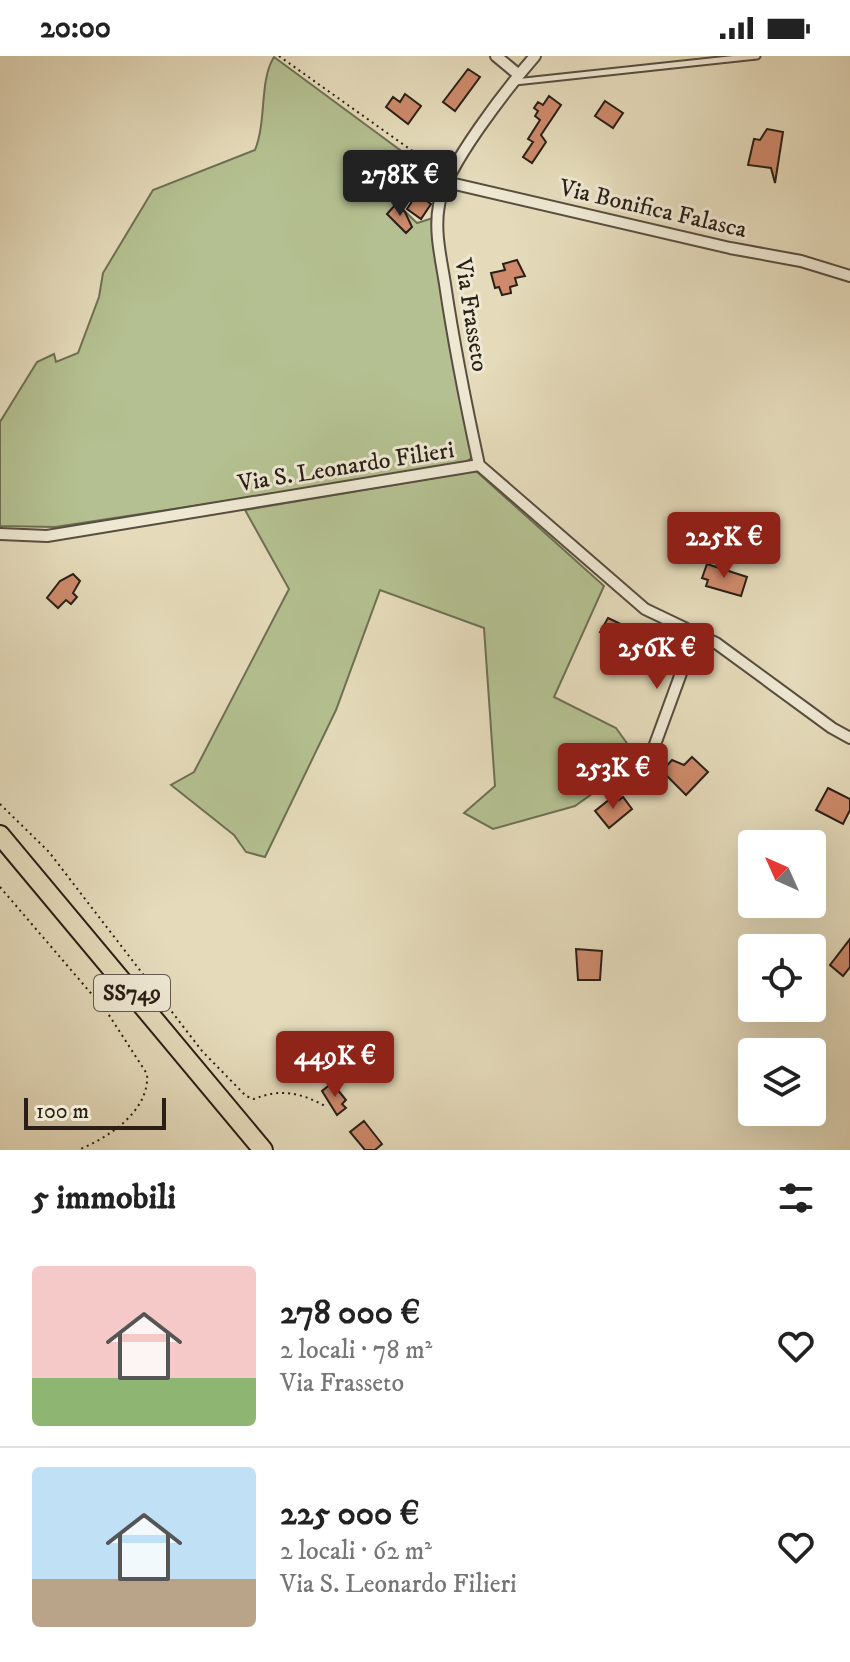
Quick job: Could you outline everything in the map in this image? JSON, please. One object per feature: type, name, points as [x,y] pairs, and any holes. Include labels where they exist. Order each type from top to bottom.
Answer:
[{"type":"highway","name":"SS749","points":[[0,835],[263,1150]]},
{"type":"street","points":[[496,56],[516,78]]},
{"type":"street","name":"Via Frasseto","points":[[479,465],[455,351],[437,230],[439,203],[448,180],[516,78],[535,56]]},
{"type":"street","name":"Via Bonifica Falasca","points":[[448,180],[730,248],[801,261],[850,276]]},
{"type":"street","name":"Via S. Leonardo Filieri","points":[[0,534],[47,536],[479,465],[645,609],[716,643],[850,738]]},
{"type":"street","points":[[650,758],[695,635]]},
{"type":"lane","points":[[516,78],[757,56]]},
{"type":"path","points":[[279,56],[448,180]]},
{"type":"path","points":[[0,804],[49,852],[202,1051],[246,1096],[254,1099],[272,1093],[297,1094],[325,1106]]},
{"type":"path","points":[[0,887],[107,1012],[147,1074],[148,1085],[128,1118],[109,1136],[78,1150]]},
{"type":"green space","points":[[274,57],[419,164],[394,201],[417,223],[433,218],[472,457],[464,465],[55,527],[0,526],[0,422],[37,362],[54,354],[56,362],[78,353],[99,297],[103,273],[153,190],[255,150],[266,77]]},
{"type":"green space","points":[[476,471],[604,586],[554,697],[616,728],[639,760],[575,806],[493,829],[464,813],[495,786],[484,628],[380,590],[336,710],[265,857],[246,852],[234,835],[171,785],[194,772],[289,589],[245,510]]},
{"type":"building","points":[[468,69],[480,77],[455,111],[443,102]]},
{"type":"building","points":[[405,94],[421,106],[408,124],[386,107],[393,97],[400,102]]},
{"type":"building","points":[[549,96],[561,105],[541,135],[546,142],[532,163],[523,157],[533,142],[528,139],[540,120],[535,116],[538,111],[534,108],[538,102],[543,105]]},
{"type":"building","points":[[605,101],[623,113],[613,128],[595,116]]},
{"type":"building","points":[[767,129],[783,132],[775,183],[771,168],[748,165],[754,139],[760,140]]},
{"type":"building","points":[[419,191],[429,198],[427,201],[431,204],[421,219],[407,209]]},
{"type":"building","points":[[395,205],[405,212],[412,227],[406,233],[387,214]]},
{"type":"building","points":[[517,260],[525,276],[515,278],[517,285],[510,287],[511,293],[502,295],[499,287],[495,288],[491,273],[505,270],[503,264]]},
{"type":"building","points":[[707,564],[747,577],[741,596],[706,586],[708,580],[702,578]]},
{"type":"building","points":[[73,574],[80,581],[73,593],[77,597],[71,604],[66,600],[58,608],[47,598],[60,581]]},
{"type":"building","points":[[608,618],[629,628],[622,644],[600,632]]},
{"type":"building","points":[[692,757],[708,772],[686,795],[662,771],[672,760],[684,765]]},
{"type":"building","points":[[828,788],[850,799],[850,810],[843,824],[816,810]]},
{"type":"building","points":[[615,795],[619,800],[623,797],[632,809],[609,828],[595,811]]},
{"type":"building","points":[[850,939],[850,967],[843,976],[830,965]]},
{"type":"building","points":[[576,949],[602,951],[600,980],[578,980]]},
{"type":"building","points":[[332,1083],[346,1100],[342,1104],[346,1108],[337,1115],[322,1091]]},
{"type":"building","points":[[364,1121],[382,1144],[375,1150],[365,1150],[350,1132]]}]
